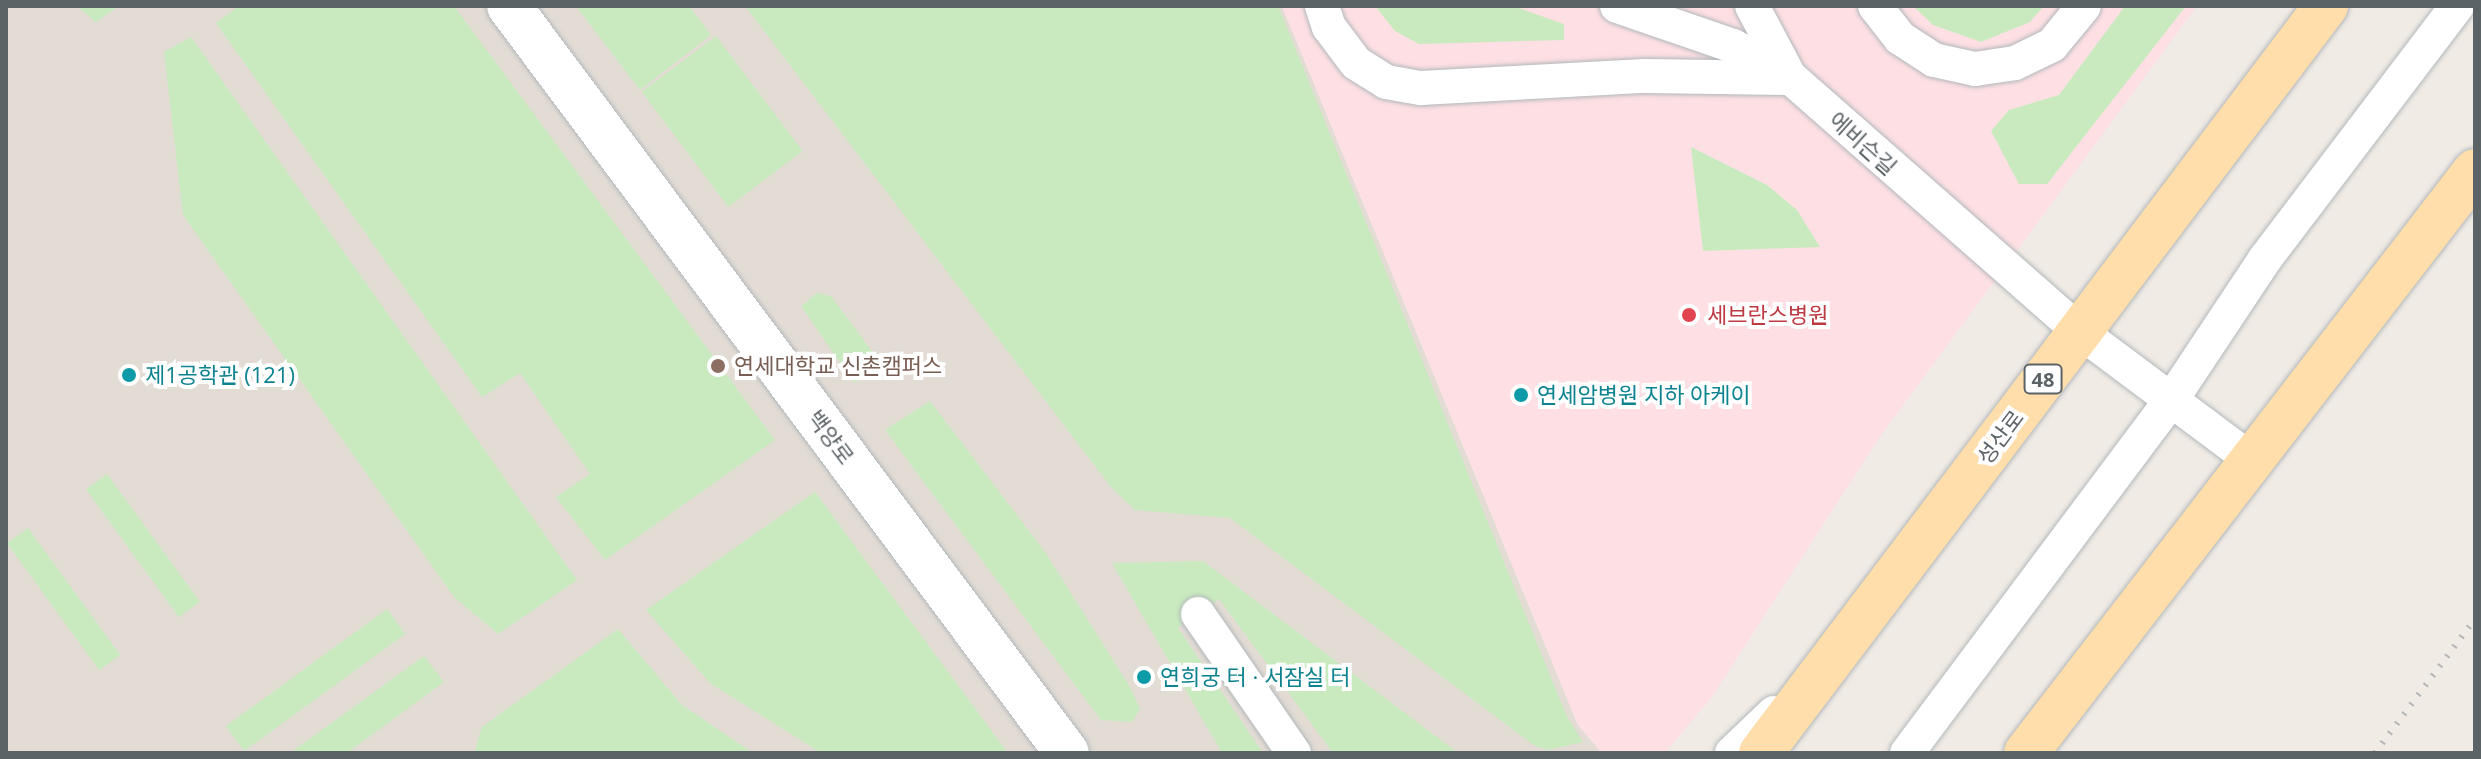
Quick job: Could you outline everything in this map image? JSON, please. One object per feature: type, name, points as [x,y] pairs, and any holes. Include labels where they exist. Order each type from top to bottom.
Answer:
[{"type":"main road","name":"성산로","points":[[1761,753],[2326,6]]},
{"type":"main road","points":[[2026,753],[2475,171]]},
{"type":"street","name":"백양로","points":[[509,6],[1067,753]]},
{"type":"lane","points":[[1322,6],[1329,27],[1356,63],[1386,82],[1421,88],[1645,76],[1791,78],[1752,6]]},
{"type":"lane","name":"에비슨길","points":[[1617,6],[1733,46],[1791,78],[2079,331],[2250,459]]},
{"type":"lane","points":[[1875,6],[1900,38],[1934,60],[1975,69],[2015,63],[2052,45],[2084,6]]},
{"type":"lane","points":[[1907,753],[2172,399],[2265,259],[2457,6]]},
{"type":"lane","points":[[1198,614],[1294,753]]},
{"type":"lane","points":[[1732,753],[1838,652]]},
{"type":"shaded area","name":"연세대학교 신촌캠퍼스","points":[[6,6],[1282,6],[1578,725],[1602,753],[6,753]]},
{"type":"shaded area","name":"세브란스병원","points":[[1282,6],[2197,6],[1879,438],[1712,697],[1665,753],[1602,753],[1578,725]]},
{"type":"green space","points":[[77,6],[119,6],[96,22]]},
{"type":"green space","points":[[239,6],[454,6],[775,440],[605,560],[556,497],[590,474],[520,373],[482,397],[216,23]]},
{"type":"green space","points":[[576,6],[689,6],[711,35],[640,90]]},
{"type":"green space","points":[[745,6],[1278,6],[1567,717],[1583,742],[1548,750],[1535,746],[1230,518],[1135,510],[1111,487]]},
{"type":"green space","points":[[1375,6],[1513,6],[1564,24],[1564,40],[1419,44],[1395,31]]},
{"type":"green space","points":[[1913,6],[2044,6],[2030,22],[1981,42],[1933,25]]},
{"type":"green space","points":[[2125,6],[2186,6],[2047,184],[2019,184],[1991,131],[2009,110],[2059,95]]},
{"type":"green space","points":[[716,36],[803,151],[728,207],[642,92]]},
{"type":"green space","points":[[191,37],[577,580],[498,634],[454,597],[183,215],[164,52]]},
{"type":"green space","points":[[1691,147],[1767,185],[1797,210],[1820,247],[1703,251]]},
{"type":"green space","points":[[817,293],[831,296],[882,365],[854,383],[801,306]]},
{"type":"green space","points":[[930,401],[1045,552],[1130,687],[1140,709],[1132,722],[1101,720],[885,430]]},
{"type":"green space","points":[[107,474],[200,602],[179,617],[86,489]]},
{"type":"green space","points":[[815,492],[1008,753],[821,753],[710,683],[646,610]]},
{"type":"green space","points":[[28,528],[120,655],[99,670],[7,543]]},
{"type":"green space","points":[[1203,561],[1458,753],[1333,753],[1219,599],[1178,628],[1263,753],[1222,753],[1112,563]]},
{"type":"green space","points":[[387,609],[405,634],[244,751],[226,726]]},
{"type":"green space","points":[[618,629],[682,705],[753,753],[474,753],[482,727]]},
{"type":"green space","points":[[424,656],[444,682],[347,753],[290,753]]},
{"type":"railway","points":[[2375,753],[2475,619]]},
{"type":"place","name":"세브란스병원","points":[[1689,315]]},
{"type":"place","name":"연세대학교 신촌캠퍼스","points":[[718,366]]},
{"type":"place","name":"제1공학관 (121)","points":[[129,375]]},
{"type":"place","name":"연세암병원 지하 아케이","points":[[1521,395]]},
{"type":"place","name":"연희궁 터 · 서잠실 터","points":[[1144,677]]}]
